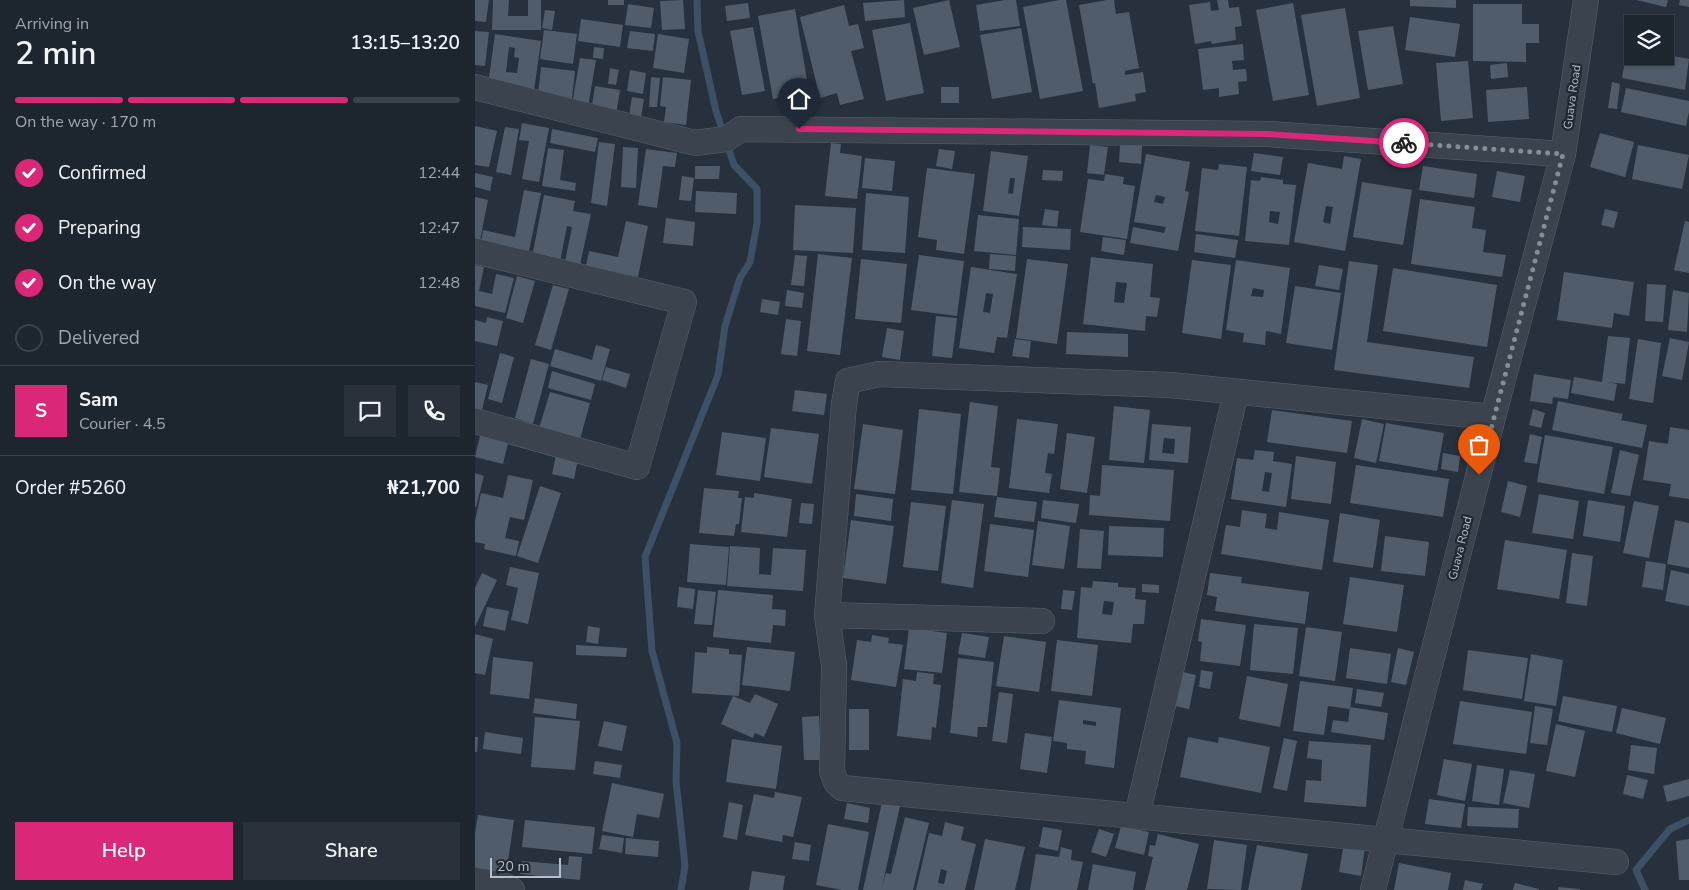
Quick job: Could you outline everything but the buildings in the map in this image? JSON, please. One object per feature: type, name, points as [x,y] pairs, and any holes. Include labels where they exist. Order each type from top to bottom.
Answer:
[{"type":"street","name":"Guava Road","points":[[1373,890],[1493,417],[1563,154],[1586,0]]},
{"type":"street","points":[[475,87],[695,143],[726,139],[741,129],[1268,134],[1563,154]]},
{"type":"street","points":[[475,251],[684,302],[637,467],[475,421]]},
{"type":"street","points":[[1493,417],[1170,385],[879,374],[849,381],[844,413],[827,615],[834,666],[832,771],[836,782],[842,788],[1616,862]]},
{"type":"street","points":[[1137,816],[1236,392]]},
{"type":"street","points":[[827,615],[1041,621]]},
{"type":"street","points":[[475,880],[505,886],[512,890]]},
{"type":"waterway","points":[[681,890],[685,866],[676,781],[677,743],[652,651],[645,557],[718,375],[725,326],[740,278],[750,262],[757,223],[757,189],[734,165],[716,111],[698,31],[697,0]]},
{"type":"waterway","points":[[1645,890],[1636,870],[1670,829],[1689,820]]},
{"type":"way so far","points":[[1404,143],[1563,154],[1479,475]]},
{"type":"route","points":[[799,129],[1268,134],[1404,143]]}]
